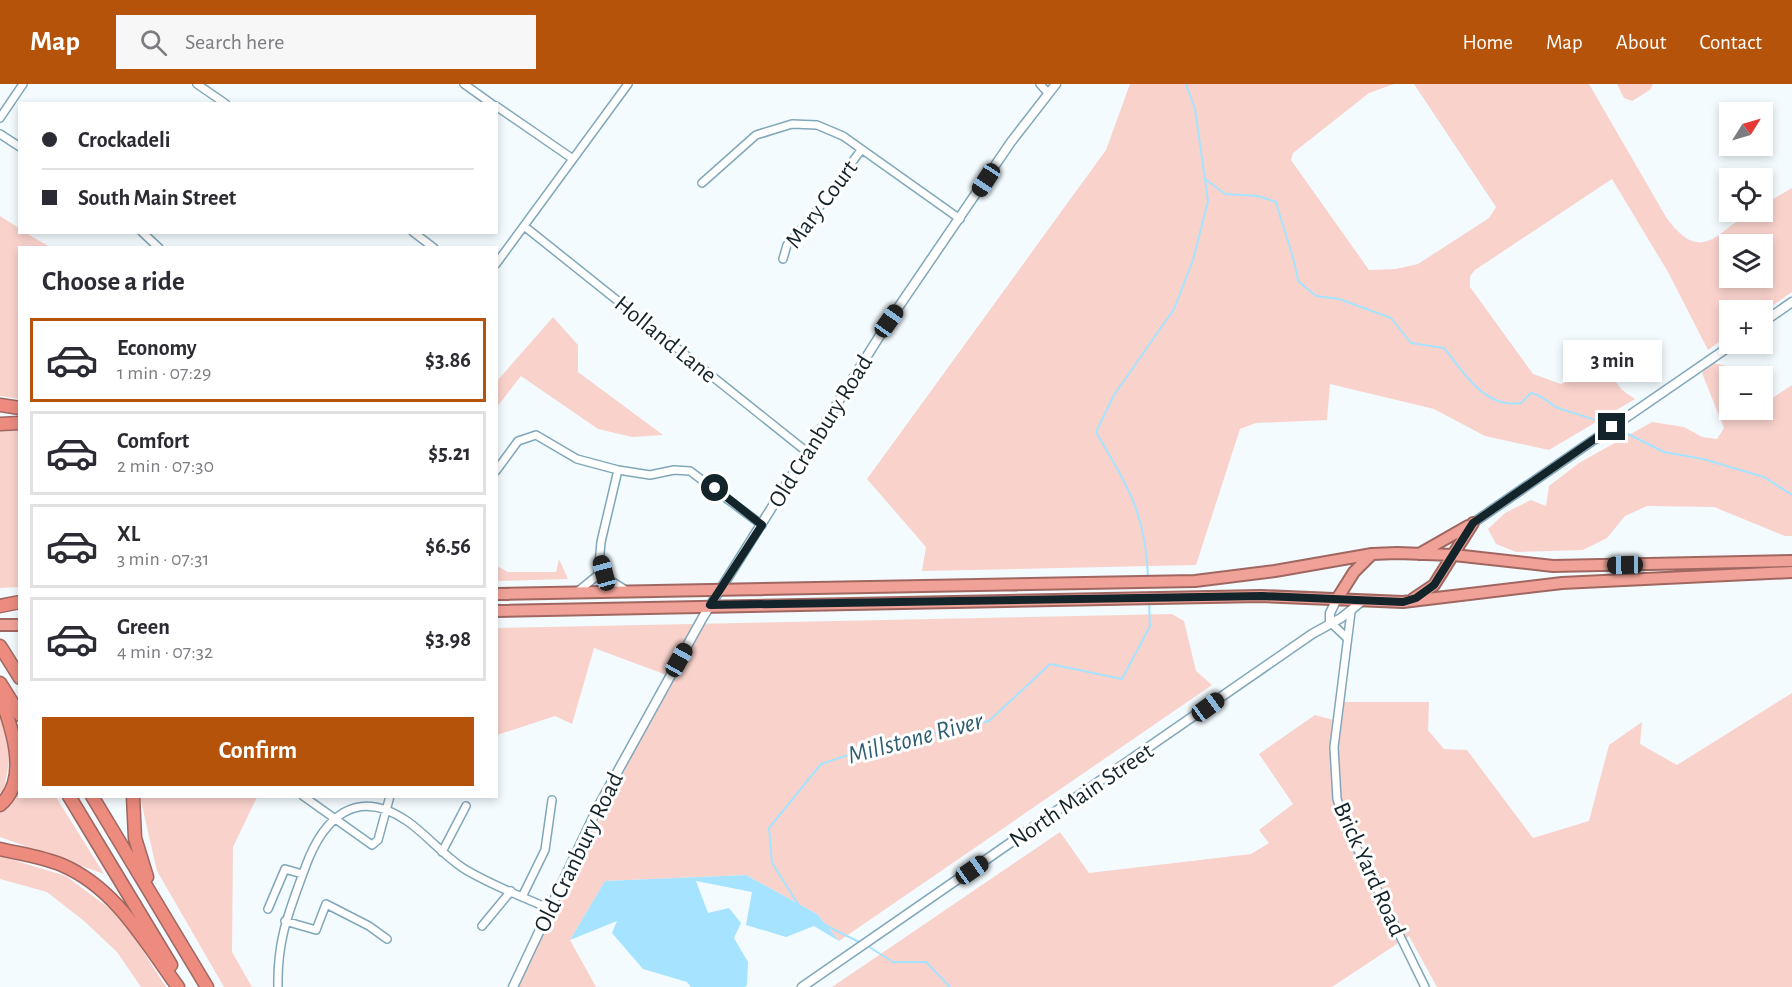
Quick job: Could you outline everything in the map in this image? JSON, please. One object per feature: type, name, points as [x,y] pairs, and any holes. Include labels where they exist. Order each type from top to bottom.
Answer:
[{"type":"highway","points":[[0,405],[18,408]]},
{"type":"highway","points":[[0,424],[18,423]]},
{"type":"highway","points":[[1403,602],[1416,598],[1434,585],[1473,523]]},
{"type":"highway","points":[[1423,554],[1473,523]]},
{"type":"highway","points":[[1465,534],[1467,546],[1482,559]]},
{"type":"highway","points":[[1337,599],[1347,582],[1372,554]]},
{"type":"highway","points":[[498,594],[722,588],[1158,583],[1228,578],[1372,554],[1454,555],[1553,566],[1792,561]]},
{"type":"highway","points":[[1423,554],[1438,570],[1434,585]]},
{"type":"highway","points":[[498,611],[1262,596],[1403,602],[1562,583],[1792,572]]},
{"type":"highway","points":[[1347,582],[1352,595],[1361,602]]},
{"type":"highway","points":[[0,607],[18,602]]},
{"type":"highway","points":[[0,607],[18,607]]},
{"type":"highway","points":[[0,625],[18,625]]},
{"type":"highway","points":[[1,648],[18,675]]},
{"type":"highway","points":[[0,683],[18,712]]},
{"type":"highway","points":[[0,694],[12,728],[16,752],[14,780],[10,792],[0,805]]},
{"type":"highway","points":[[70,798],[184,987]]},
{"type":"highway","points":[[93,798],[207,987]]},
{"type":"highway","points":[[133,798],[135,838],[152,895]]},
{"type":"highway","points":[[0,849],[44,858],[93,883],[120,908],[178,987]]},
{"type":"street","points":[[0,118],[23,84]]},
{"type":"street","points":[[197,84],[223,102]]},
{"type":"street","points":[[464,84],[489,102]]},
{"type":"street","points":[[498,261],[628,84]]},
{"type":"street","points":[[1040,84],[1048,93]]},
{"type":"street","name":"Old Cranbury Road","points":[[513,987],[598,807],[710,605],[889,321],[1011,142],[1056,84]]},
{"type":"street","points":[[498,107],[573,159]]},
{"type":"street","points":[[702,183],[756,135],[792,124],[817,125],[832,131],[861,150],[960,219]]},
{"type":"street","points":[[0,134],[18,146]]},
{"type":"street","name":"Mary Court","points":[[783,259],[786,244],[812,217],[861,150]]},
{"type":"street","name":"Holland Lane","points":[[524,226],[807,452]]},
{"type":"street","points":[[144,234],[157,246]]},
{"type":"street","points":[[416,234],[431,246]]},
{"type":"street","points":[[1773,315],[1792,302]]},
{"type":"street","points":[[1473,523],[1719,354]]},
{"type":"street","points":[[498,468],[518,441],[536,435],[577,459],[618,470],[650,475],[674,470],[690,471],[762,525]]},
{"type":"street","points":[[577,592],[598,575],[601,542],[618,470]]},
{"type":"street","points":[[601,561],[608,579],[628,591]]},
{"type":"street","points":[[1337,599],[1330,613],[1330,622],[1347,638]]},
{"type":"street","name":"North Main Street","points":[[802,987],[1330,622],[1351,612],[1361,602]]},
{"type":"street","name":"Brick Yard Road","points":[[1351,612],[1334,747],[1337,799],[1349,832],[1425,987]]},
{"type":"street","points":[[306,798],[372,844],[378,840],[390,798]]},
{"type":"street","points":[[522,897],[545,850],[552,800]]},
{"type":"street","points":[[278,987],[279,947],[285,921],[310,852],[336,818],[356,806],[366,804],[387,810],[416,828],[442,852],[478,876],[550,909]]},
{"type":"street","points":[[442,852],[466,806]]},
{"type":"street","points":[[268,909],[285,869],[302,874]]},
{"type":"street","points":[[482,926],[511,891]]},
{"type":"street","points":[[285,921],[316,930],[326,904],[369,926],[387,939]]},
{"type":"shaded area","points":[[1130,84],[1394,84],[1369,93],[1293,153],[1291,160],[1369,270],[1396,269],[1418,264],[1489,218],[1496,207],[1414,84],[1589,84],[1666,217],[1681,234],[1694,242],[1705,242],[1719,235],[1719,288],[1773,288],[1773,234],[1720,234],[1736,222],[1773,222],[1773,199],[1792,188],[1792,292],[1773,305],[1773,300],[1719,300],[1719,342],[1708,350],[1668,272],[1612,179],[1475,270],[1470,276],[1470,287],[1533,374],[1561,384],[1603,365],[1622,390],[1635,399],[1549,450],[1485,436],[1434,409],[1330,384],[1327,420],[1256,423],[1240,429],[1196,565],[922,571],[926,547],[867,479],[1106,150]]},
{"type":"shaded area","points":[[1617,84],[1653,84],[1650,90],[1632,101],[1624,98]]},
{"type":"shaded area","points":[[0,216],[18,227],[18,234],[28,234],[48,246],[18,246],[18,399],[0,396]]},
{"type":"shaded area","points":[[553,317],[578,345],[578,372],[663,435],[632,437],[598,429],[521,376],[498,406],[498,380]]},
{"type":"shaded area","points":[[1714,363],[1726,366],[1719,366],[1719,416],[1702,373],[1707,366]]},
{"type":"shaded area","points":[[1792,385],[1792,536],[1785,536],[1714,507],[1647,506],[1625,516],[1607,538],[1583,550],[1516,552],[1496,544],[1488,529],[1505,513],[1531,500],[1546,506],[1549,486],[1579,463],[1652,422],[1684,427],[1702,437],[1717,439],[1724,428],[1721,420],[1773,420],[1773,398]]},
{"type":"shaded area","points":[[0,428],[18,431],[18,587],[0,588]]},
{"type":"shaded area","points":[[559,559],[568,579],[498,581],[498,567],[508,572],[556,572]]},
{"type":"shaded area","points":[[1172,614],[1184,621],[1196,671],[1212,685],[839,941],[817,914],[746,875],[605,881],[570,940],[596,987],[518,987],[516,984],[672,677],[594,648],[572,724],[555,716],[498,735],[498,628]]},
{"type":"shaded area","points":[[1792,693],[1792,987],[1437,987],[1409,936],[1332,987],[832,987],[1060,832],[1089,873],[1251,854],[1269,843],[1259,830],[1293,804],[1259,754],[1315,715],[1337,721],[1339,702],[1429,702],[1428,730],[1444,749],[1467,750],[1533,838],[1589,821],[1609,745],[1642,722],[1640,744],[1677,765]]},
{"type":"shaded area","points":[[0,713],[10,756],[4,789],[0,793]]},
{"type":"shaded area","points":[[18,788],[18,798],[57,798],[104,874],[0,837],[0,812],[16,798]]},
{"type":"shaded area","points":[[140,798],[257,798],[233,847],[232,952],[252,987],[224,987],[157,871]]},
{"type":"shaded area","points":[[0,856],[66,876],[121,917],[166,987],[141,987],[117,952],[84,921],[47,892],[0,879]]},
{"type":"water","points":[[746,875],[817,914],[839,941],[814,926],[786,937],[746,925],[752,892],[696,881],[708,913],[729,908],[741,923],[734,938],[748,962],[745,987],[691,987],[687,982],[643,969],[612,933],[617,921],[570,940],[605,881]]},
{"type":"waterway","name":"Millstone River","points":[[1148,577],[1139,517],[1126,485],[1096,432],[1114,395],[1174,309],[1193,260],[1208,201],[1195,109],[1186,84]]},
{"type":"waterway","points":[[1205,179],[1225,194],[1258,196],[1276,202],[1298,281],[1316,296],[1339,299],[1391,318],[1411,343],[1444,348],[1467,378],[1486,395],[1496,400],[1521,403],[1531,393],[1540,396],[1557,408],[1603,423]]},
{"type":"waterway","points":[[1622,431],[1664,452],[1703,459],[1764,477],[1792,495]]},
{"type":"waterway","name":"Millstone River","points":[[798,904],[772,863],[769,828],[821,764],[879,745],[989,721],[1050,664],[1122,679],[1150,626],[1149,601]]},
{"type":"waterway","name":"Millstone River","points":[[823,924],[861,943]]},
{"type":"waterway","name":"Millstone River","points":[[866,945],[893,962],[926,962],[950,987]]},
{"type":"route","points":[[715,488],[762,525],[710,605],[1262,596],[1403,602],[1416,598],[1434,585],[1473,523],[1612,427]]}]
